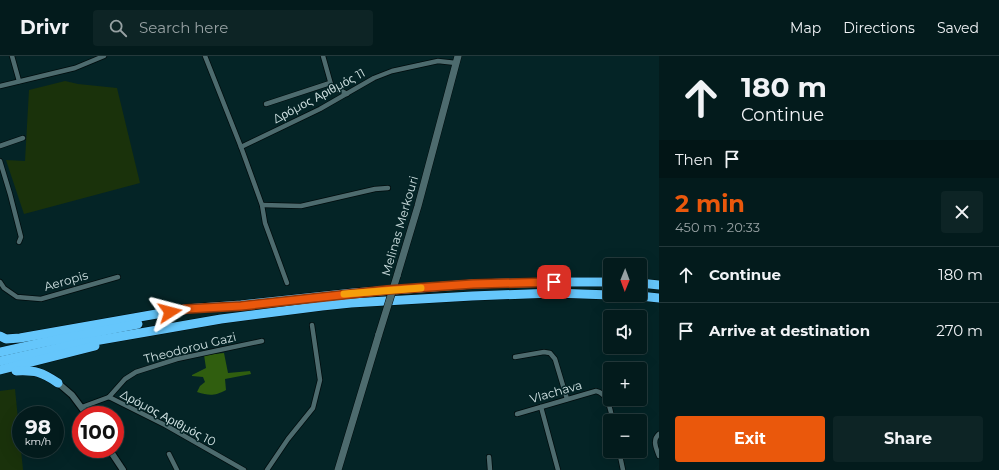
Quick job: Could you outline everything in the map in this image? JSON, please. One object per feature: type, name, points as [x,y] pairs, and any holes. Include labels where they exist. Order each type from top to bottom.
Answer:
[{"type":"highway","points":[[647,282],[659,281]]},
{"type":"highway","points":[[0,336],[6,339],[20,338],[186,309],[241,306],[387,290],[473,284],[603,282]]},
{"type":"highway","points":[[647,283],[659,285]]},
{"type":"highway","points":[[0,361],[131,334],[221,319],[322,306],[472,296],[554,293],[603,294]]},
{"type":"highway","points":[[647,296],[659,297]]},
{"type":"highway","points":[[0,352],[241,306]]},
{"type":"highway","points":[[0,371],[80,350],[131,334]]},
{"type":"highway","points":[[0,348],[41,343]]},
{"type":"highway","points":[[0,371],[37,371],[58,383]]},
{"type":"main road","name":"Melinas Merkouri","points":[[338,470],[418,206],[457,60]]},
{"type":"street","points":[[12,56],[19,81]]},
{"type":"street","points":[[0,86],[75,68],[104,56]]},
{"type":"street","points":[[205,56],[262,205],[265,223],[287,283]]},
{"type":"street","points":[[323,56],[330,83],[334,90],[340,90],[347,94]]},
{"type":"street","name":"Δρόμος Αριθμός 11","points":[[241,147],[320,109],[374,78],[392,71],[438,61],[457,60]]},
{"type":"street","points":[[266,104],[330,83]]},
{"type":"street","points":[[0,146],[23,138]]},
{"type":"street","points":[[0,161],[21,237],[19,242]]},
{"type":"street","points":[[262,205],[300,206],[375,189],[388,188]]},
{"type":"street","name":"Aeropis","points":[[0,282],[4,288],[17,297],[41,299],[118,277]]},
{"type":"street","points":[[268,470],[288,440],[313,408],[320,380],[312,325]]},
{"type":"street","name":"Theodorou Gazi","points":[[109,397],[125,378],[136,372],[177,359],[262,340]]},
{"type":"street","points":[[515,357],[544,352],[550,353],[555,359],[567,398]]},
{"type":"street","points":[[58,383],[72,395],[81,406]]},
{"type":"street","name":"Vlachava","points":[[517,414],[567,398],[596,391],[601,392],[605,396],[609,404],[611,414]]},
{"type":"street","name":"Δρόμος Αριθμός 10","points":[[85,406],[109,397],[165,424],[236,469],[244,470]]},
{"type":"street","points":[[540,407],[558,470]]},
{"type":"street","points":[[659,434],[655,440],[655,447],[659,456]]},
{"type":"street","points":[[169,454],[177,470]]},
{"type":"street","points":[[489,457],[490,470]]},
{"type":"street","points":[[115,458],[123,470]]},
{"type":"street","points":[[620,458],[623,470]]},
{"type":"green space","points":[[65,81],[78,84],[117,88],[140,183],[24,214],[6,160],[25,161],[29,90]]},
{"type":"green space","points":[[224,353],[228,373],[250,371],[251,374],[225,379],[226,390],[212,395],[197,392],[200,386],[205,382],[203,377],[192,375],[206,368],[204,355]]},
{"type":"green space","points":[[15,389],[17,406],[12,406],[12,458],[22,458],[23,470],[0,470],[0,391]]},
{"type":"slow traffic","points":[[344,294],[421,288]]},
{"type":"route","points":[[170,312],[186,309],[241,306],[387,290],[473,284],[554,282]]}]
